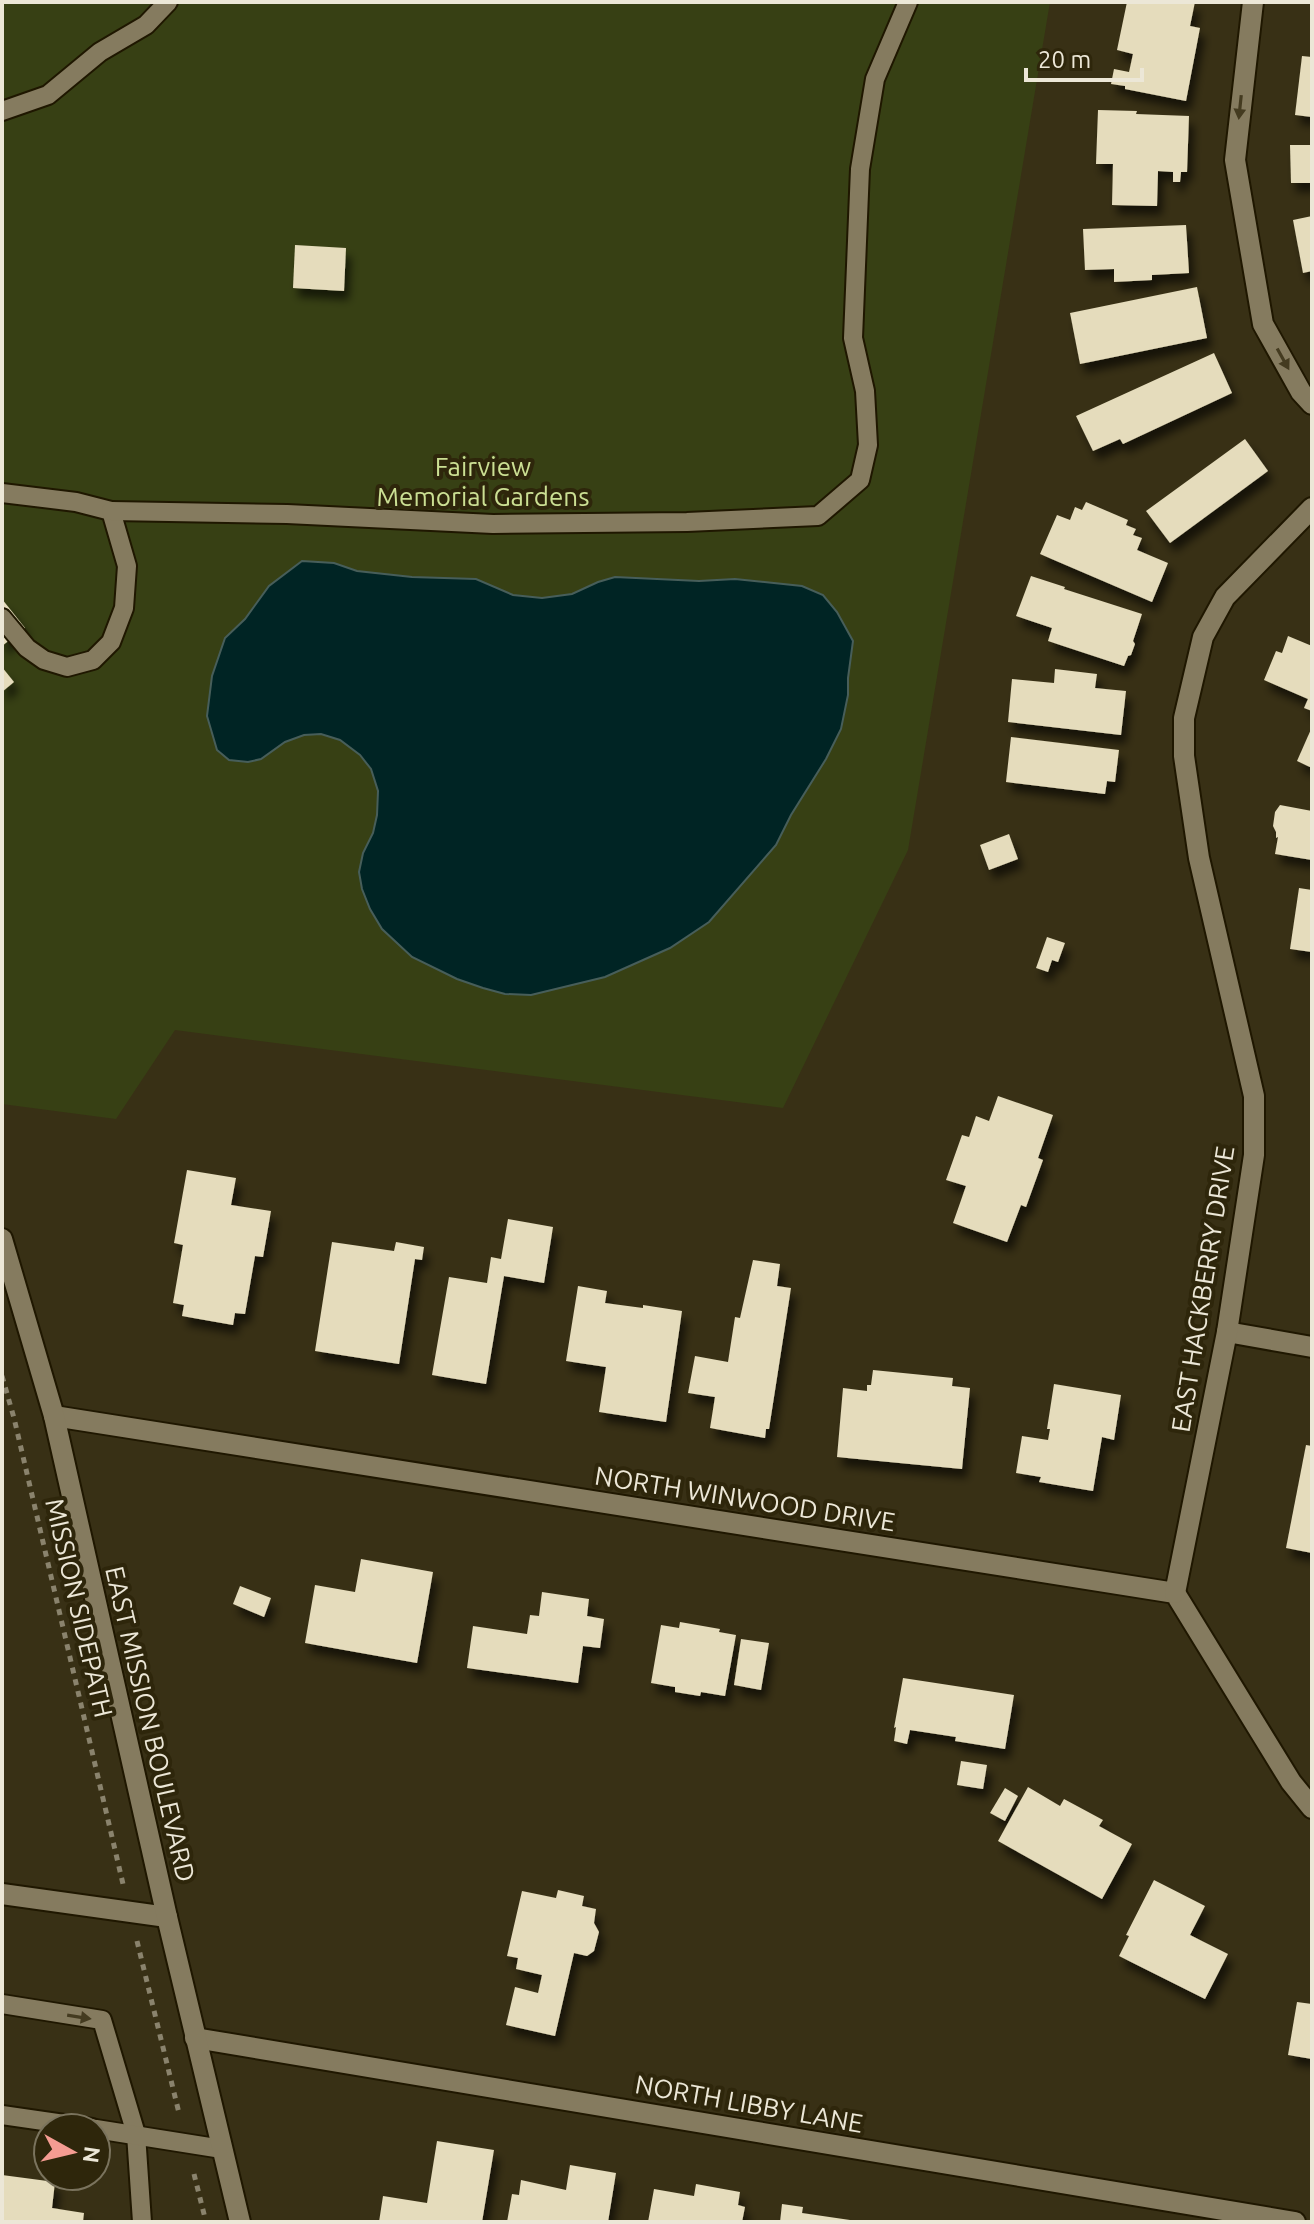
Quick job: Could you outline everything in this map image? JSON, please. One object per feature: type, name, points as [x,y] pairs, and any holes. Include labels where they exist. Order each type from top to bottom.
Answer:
[{"type":"street","points":[[1253,2],[1235,160],[1263,324],[1301,392],[1312,404]]},
{"type":"street","name":"EAST HACKBERRY DRIVE","points":[[1175,1593],[1227,1332],[1254,1155],[1254,1096],[1199,858],[1184,756],[1184,718],[1203,637],[1225,597],[1312,508]]},
{"type":"street","name":"EAST MISSION BOULEVARD","points":[[2,1239],[54,1416],[167,1917],[240,2222]]},
{"type":"street","points":[[1227,1332],[1312,1347]]},
{"type":"street","name":"NORTH WINWOOD DRIVE","points":[[54,1416],[1175,1593]]},
{"type":"street","points":[[1175,1593],[1291,1782],[1312,1808]]},
{"type":"street","points":[[2,1894],[167,1917]]},
{"type":"street","name":"NORTH LIBBY LANE","points":[[195,2038],[1295,2222]]},
{"type":"lane","points":[[2,111],[48,95],[100,52],[146,25],[168,2]]},
{"type":"lane","points":[[2,493],[76,502],[111,511],[287,514],[493,524],[687,522],[818,516],[860,480],[868,445],[865,391],[853,338],[860,169],[875,79],[908,2]]},
{"type":"lane","points":[[2,618],[27,648],[44,660],[67,667],[93,660],[111,642],[124,608],[127,566],[111,511]]},
{"type":"lane","points":[[2,2004],[102,2020],[136,2134],[142,2222]]},
{"type":"lane","points":[[2,2115],[32,2119]]},
{"type":"lane","points":[[112,2131],[222,2149]]},
{"type":"path","name":"MISSION SIDEPATH","points":[[2,1376],[116,1850]]},
{"type":"path","points":[[140,1953],[206,2222]]},
{"type":"green space","name":"Fairview Memorial Gardens","points":[[2,2],[1050,2],[908,850],[783,1108],[175,1030],[116,1119],[2,1104]]},
{"type":"water","points":[[302,561],[334,563],[357,571],[412,577],[476,579],[513,595],[542,598],[572,594],[615,577],[699,581],[735,579],[802,586],[823,595],[837,612],[853,641],[841,729],[776,845],[709,922],[670,948],[605,977],[531,995],[505,994],[483,988],[412,957],[382,929],[370,909],[359,872],[363,853],[373,833],[378,791],[371,769],[360,755],[340,740],[321,734],[304,735],[285,742],[261,759],[248,762],[229,760],[217,750],[207,716],[212,676],[225,638],[245,619],[269,586]]},
{"type":"building","points":[[1127,2],[1195,2],[1190,26],[1200,28],[1186,101],[1111,84],[1114,69],[1129,72],[1133,54],[1117,50]]},
{"type":"building","points":[[1302,56],[1312,57],[1312,117],[1295,115]]},
{"type":"building","points":[[1098,110],[1189,116],[1187,172],[1181,172],[1180,182],[1173,182],[1173,172],[1158,171],[1157,206],[1112,205],[1113,164],[1096,164]]},
{"type":"building","points":[[1290,145],[1312,145],[1312,183],[1291,183]]},
{"type":"building","points":[[1312,216],[1312,271],[1303,273],[1293,220]]},
{"type":"building","points":[[1186,225],[1189,273],[1152,275],[1152,280],[1114,282],[1114,269],[1085,270],[1083,229]]},
{"type":"building","points":[[295,245],[346,248],[344,291],[293,288]]},
{"type":"building","points":[[1197,287],[1207,338],[1080,364],[1070,313]]},
{"type":"building","points":[[1214,353],[1232,393],[1123,444],[1120,439],[1093,451],[1076,416]]},
{"type":"building","points":[[1245,439],[1268,471],[1170,543],[1146,511]]},
{"type":"building","points":[[1086,502],[1128,520],[1126,525],[1136,529],[1133,535],[1142,538],[1137,550],[1168,563],[1152,602],[1040,554],[1057,515],[1070,520],[1075,507],[1082,510]]},
{"type":"building","points":[[1031,576],[1142,614],[1133,641],[1135,644],[1124,666],[1048,641],[1052,628],[1016,616]]},
{"type":"building","points":[[2,599],[25,628],[2,646]]},
{"type":"building","points":[[1288,636],[1312,646],[1312,711],[1304,708],[1308,699],[1264,680],[1276,651],[1282,653]]},
{"type":"building","points":[[2,667],[14,682],[2,692]]},
{"type":"building","points":[[1055,669],[1097,674],[1095,688],[1126,691],[1121,735],[1008,722],[1012,679],[1054,683]]},
{"type":"building","points":[[1312,727],[1312,768],[1297,761]]},
{"type":"building","points":[[1011,737],[1119,750],[1115,782],[1107,781],[1105,794],[1006,782]]},
{"type":"building","points":[[1280,805],[1312,811],[1312,860],[1275,854],[1278,837],[1273,826],[1275,812]]},
{"type":"building","points":[[1009,834],[1018,859],[989,870],[980,845]]},
{"type":"building","points":[[1299,888],[1312,890],[1312,952],[1290,949]]},
{"type":"building","points":[[1047,937],[1065,943],[1058,962],[1052,960],[1048,972],[1036,968]]},
{"type":"building","points":[[998,1096],[1053,1115],[1038,1158],[1043,1160],[1026,1207],[1021,1205],[1007,1242],[953,1223],[966,1186],[946,1180],[962,1135],[969,1137],[976,1116],[989,1121]]},
{"type":"building","points":[[187,1170],[236,1178],[231,1205],[271,1211],[263,1257],[255,1256],[245,1314],[235,1313],[233,1325],[182,1316],[184,1305],[173,1303],[183,1245],[174,1243]]},
{"type":"building","points":[[508,1219],[553,1227],[544,1283],[504,1276],[486,1384],[432,1375],[449,1277],[487,1283],[491,1257],[501,1259]]},
{"type":"building","points":[[332,1242],[394,1251],[396,1242],[424,1247],[422,1260],[415,1259],[399,1364],[315,1351]]},
{"type":"building","points":[[753,1260],[780,1264],[777,1286],[791,1288],[769,1429],[766,1429],[765,1438],[710,1428],[715,1397],[688,1393],[695,1356],[728,1362],[735,1317],[740,1318]]},
{"type":"building","points":[[578,1286],[607,1291],[605,1303],[682,1311],[666,1422],[599,1412],[606,1367],[566,1361]]},
{"type":"building","points":[[873,1370],[953,1378],[952,1386],[970,1388],[962,1469],[837,1457],[843,1388],[867,1391]]},
{"type":"building","points":[[1054,1384],[1121,1395],[1114,1440],[1102,1437],[1093,1491],[1039,1482],[1041,1477],[1016,1473],[1022,1436],[1048,1440]]},
{"type":"building","points":[[1306,1445],[1312,1446],[1312,1553],[1286,1548]]},
{"type":"building","points":[[361,1559],[433,1572],[417,1663],[305,1643],[315,1585],[355,1592]]},
{"type":"building","points":[[240,1586],[271,1598],[264,1617],[233,1604]]},
{"type":"building","points":[[542,1592],[589,1599],[587,1616],[604,1619],[600,1648],[583,1646],[578,1683],[467,1668],[473,1626],[527,1634],[530,1615],[539,1616]]},
{"type":"building","points":[[680,1622],[736,1635],[725,1696],[675,1692],[675,1687],[651,1683],[661,1625],[679,1628]]},
{"type":"building","points":[[741,1639],[769,1643],[761,1690],[734,1685]]},
{"type":"building","points":[[903,1678],[1014,1695],[1005,1749],[910,1730],[907,1744],[894,1741]]},
{"type":"building","points":[[961,1761],[987,1765],[983,1789],[957,1785]]},
{"type":"building","points":[[1028,1787],[1060,1806],[1064,1799],[1103,1820],[1099,1826],[1132,1844],[1102,1899],[998,1841]]},
{"type":"building","points":[[1005,1788],[1018,1796],[1005,1821],[990,1813]]},
{"type":"building","points":[[1154,1880],[1205,1906],[1190,1935],[1228,1954],[1205,1999],[1119,1956],[1129,1936],[1126,1935]]},
{"type":"building","points":[[558,1890],[584,1896],[582,1906],[596,1909],[594,1923],[599,1932],[594,1951],[587,1956],[574,1953],[555,2036],[506,2025],[515,1987],[538,1993],[542,1975],[516,1969],[518,1958],[507,1956],[522,1891],[556,1898]]},
{"type":"building","points":[[1297,2002],[1312,2004],[1312,2059],[1288,2055]]},
{"type":"building","points":[[437,2141],[494,2150],[482,2222],[379,2222],[383,2196],[427,2203]]},
{"type":"building","points":[[570,2165],[616,2173],[608,2222],[507,2222],[512,2194],[519,2195],[521,2180],[566,2190]]},
{"type":"building","points":[[2,2175],[32,2179],[32,2192],[54,2192],[52,2208],[84,2213],[83,2222],[2,2222]]},
{"type":"building","points":[[696,2184],[740,2192],[738,2205],[745,2207],[742,2222],[648,2222],[654,2189],[694,2196]]},
{"type":"building","points":[[782,2204],[803,2207],[802,2213],[850,2222],[780,2222]]}]
